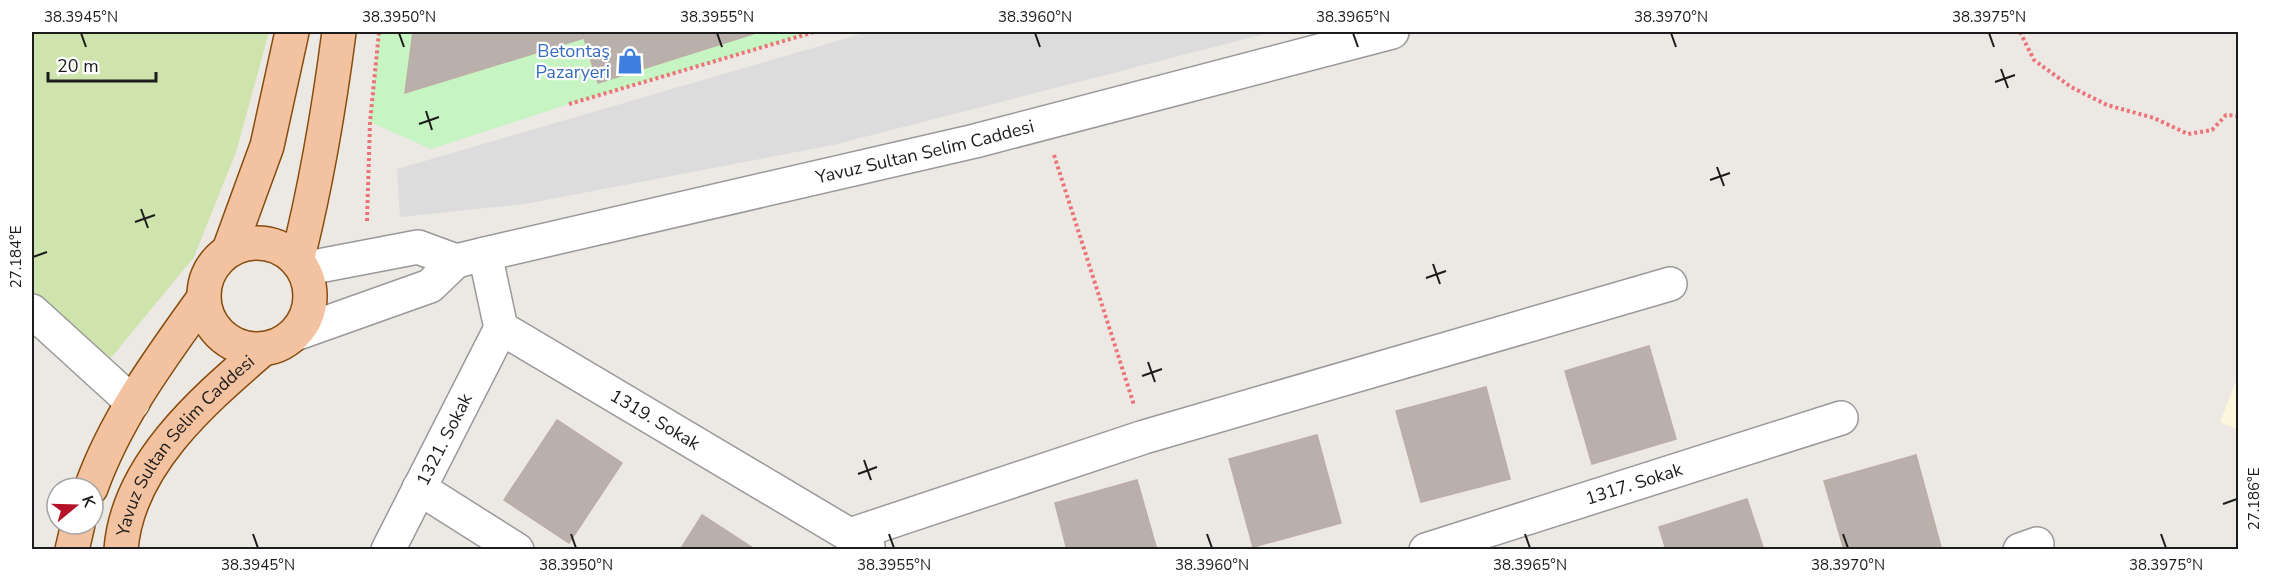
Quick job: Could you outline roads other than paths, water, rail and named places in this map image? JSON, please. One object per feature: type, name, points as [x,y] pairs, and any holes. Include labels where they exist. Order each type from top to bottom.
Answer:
[{"type":"main road","points":[[96,476],[105,451],[147,377],[203,298],[206,280],[216,262],[229,250],[267,146],[292,32]]},
{"type":"main road","points":[[300,265],[327,118],[339,32]]},
{"type":"main road","points":[[203,298],[216,330],[229,342],[245,348],[263,349],[280,344],[295,334],[305,320],[310,303],[309,285],[300,265],[277,247],[259,243],[229,250]]},
{"type":"main road","name":"Yavuz Sultan Selim Caddesi","points":[[121,549],[122,537],[141,480],[175,431],[219,387],[263,349]]},
{"type":"street","name":"Yavuz Sultan Selim Caddesi","points":[[470,257],[1043,123],[1392,32]]},
{"type":"street","points":[[300,265],[418,247],[470,257]]},
{"type":"street","points":[[470,257],[501,328]]},
{"type":"street","points":[[295,334],[430,286],[470,257]]},
{"type":"street","points":[[863,542],[1144,437],[1670,284]]},
{"type":"street","points":[[32,311],[133,403]]},
{"type":"street","name":"1321. Sokak","points":[[388,549],[501,328]]},
{"type":"street","name":"1319. Sokak","points":[[501,328],[863,542]]},
{"type":"street","name":"1317. Sokak","points":[[1426,549],[1841,418]]},
{"type":"street","points":[[419,488],[517,549]]},
{"type":"place","name":"Betontaş Pazaryeri","points":[[630,61]]}]
